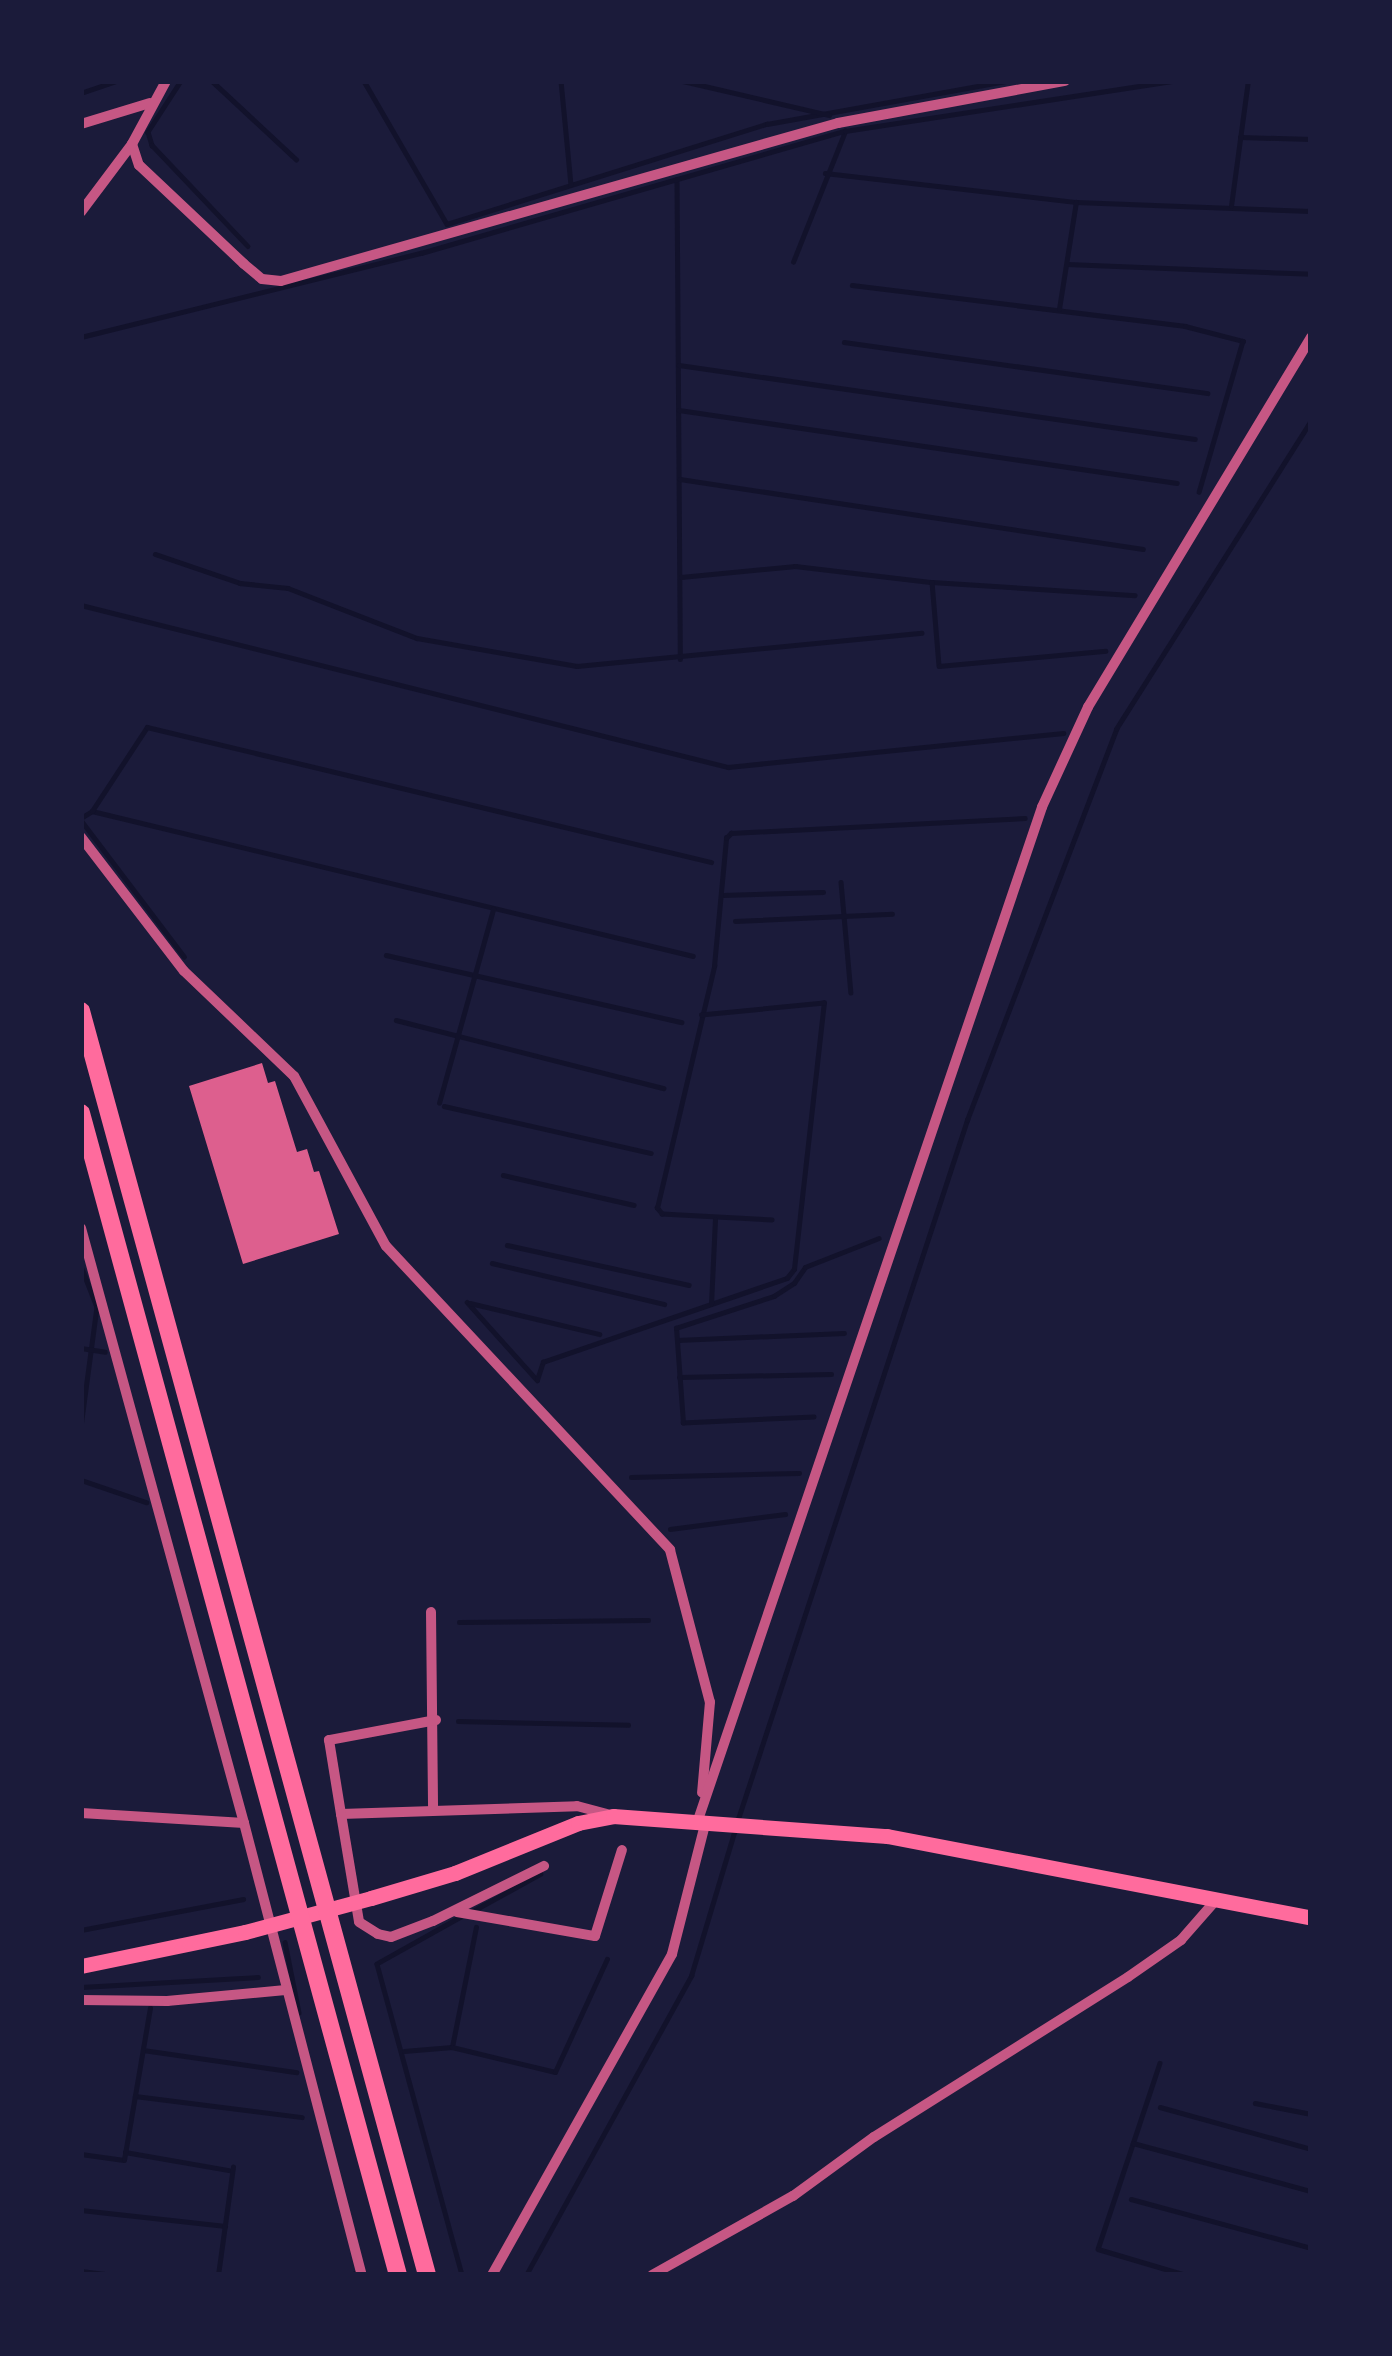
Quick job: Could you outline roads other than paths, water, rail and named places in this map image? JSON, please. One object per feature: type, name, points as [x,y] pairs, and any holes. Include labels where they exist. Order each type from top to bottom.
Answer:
[{"type":"highway","points":[[81,1011],[427,2275]]},
{"type":"highway","points":[[81,1113],[398,2275]]},
{"type":"main road","points":[[81,1966],[245,1933],[370,1898],[613,1816],[887,1836],[1311,1918]]},
{"type":"street","points":[[81,212],[132,145],[149,103],[166,81]]},
{"type":"street","points":[[132,145],[139,165],[244,264],[262,279],[280,281],[819,128],[1065,81]]},
{"type":"street","points":[[81,124],[149,103]]},
{"type":"street","points":[[492,2275],[672,1954],[702,1820],[1042,807],[1088,706],[1311,337]]},
{"type":"street","points":[[81,837],[184,971],[294,1076],[386,1246],[652,1525],[670,1550],[710,1702],[702,1820]]},
{"type":"street","points":[[81,1228],[362,2275]]},
{"type":"street","points":[[431,1612],[436,1720],[433,1809]]},
{"type":"street","points":[[436,1720],[329,1740],[359,1922],[366,1929],[391,1936],[454,1911],[544,1865]]},
{"type":"street","points":[[341,1814],[577,1806],[613,1816]]},
{"type":"street","points":[[81,1813],[244,1823]]},
{"type":"street","points":[[454,1911],[596,1936],[622,1850]]},
{"type":"street","points":[[652,2275],[793,2196],[874,2137],[1147,1965],[1181,1940],[1216,1900]]},
{"type":"street","points":[[81,2000],[167,2001],[285,1990]]},
{"type":"waterway","points":[[81,93],[116,81]]},
{"type":"waterway","points":[[181,81],[148,132],[152,145],[248,246]]},
{"type":"waterway","points":[[212,81],[296,159]]},
{"type":"waterway","points":[[364,81],[447,224],[767,124],[1005,81]]},
{"type":"waterway","points":[[561,81],[571,185]]},
{"type":"waterway","points":[[683,81],[829,115]]},
{"type":"waterway","points":[[81,337],[421,253],[845,131],[1173,81]]},
{"type":"waterway","points":[[1231,206],[1248,81]]},
{"type":"waterway","points":[[793,262],[845,131]]},
{"type":"waterway","points":[[1240,137],[1311,139]]},
{"type":"waterway","points":[[825,173],[1076,202],[1311,211]]},
{"type":"waterway","points":[[677,179],[680,659]]},
{"type":"waterway","points":[[1059,309],[1076,202]]},
{"type":"waterway","points":[[1067,264],[1311,274]]},
{"type":"waterway","points":[[852,285],[1185,326],[1243,341],[1199,492]]},
{"type":"waterway","points":[[844,342],[1207,393]]},
{"type":"waterway","points":[[679,365],[1195,439]]},
{"type":"waterway","points":[[679,410],[1177,483]]},
{"type":"waterway","points":[[738,1819],[967,1120],[1116,729],[1311,421]]},
{"type":"waterway","points":[[680,479],[1143,549]]},
{"type":"waterway","points":[[155,554],[240,583],[288,588],[417,638],[577,666],[921,633]]},
{"type":"waterway","points":[[681,577],[795,566],[932,582],[1135,595]]},
{"type":"waterway","points":[[932,582],[939,666],[1105,651]]},
{"type":"waterway","points":[[81,605],[728,767],[1063,733]]},
{"type":"waterway","points":[[81,818],[92,811],[147,727],[711,862]]},
{"type":"waterway","points":[[92,811],[693,956]]},
{"type":"waterway","points":[[772,1220],[662,1214],[657,1208],[714,966],[726,838],[731,833],[1025,818]]},
{"type":"waterway","points":[[81,820],[184,956]]},
{"type":"waterway","points":[[841,882],[851,993]]},
{"type":"waterway","points":[[722,895],[823,892]]},
{"type":"waterway","points":[[439,1103],[493,909]]},
{"type":"waterway","points":[[735,921],[892,914]]},
{"type":"waterway","points":[[386,955],[682,1022]]},
{"type":"waterway","points":[[467,1302],[537,1380],[543,1362],[787,1278],[794,1269],[824,1003],[702,1015]]},
{"type":"waterway","points":[[396,1020],[663,1088]]},
{"type":"waterway","points":[[444,1106],[651,1153]]},
{"type":"waterway","points":[[503,1175],[634,1205]]},
{"type":"waterway","points":[[711,1304],[715,1220]]},
{"type":"waterway","points":[[814,1417],[683,1423],[676,1328],[774,1296],[794,1283],[805,1267],[879,1238]]},
{"type":"waterway","points":[[507,1245],[689,1285]]},
{"type":"waterway","points":[[492,1263],[664,1304]]},
{"type":"waterway","points":[[81,1266],[97,1307],[81,1427]]},
{"type":"waterway","points":[[470,1303],[599,1334]]},
{"type":"waterway","points":[[677,1340],[844,1333]]},
{"type":"waterway","points":[[81,1348],[105,1352]]},
{"type":"waterway","points":[[679,1377],[831,1374]]},
{"type":"waterway","points":[[631,1477],[799,1473]]},
{"type":"waterway","points":[[81,1480],[146,1502]]},
{"type":"waterway","points":[[670,1529],[785,1514]]},
{"type":"waterway","points":[[459,1622],[648,1620]]},
{"type":"waterway","points":[[458,1721],[628,1725]]},
{"type":"waterway","points":[[526,2275],[691,1976],[735,1829]]},
{"type":"waterway","points":[[471,1912],[540,1874]]},
{"type":"waterway","points":[[81,1930],[243,1899]]},
{"type":"waterway","points":[[461,1917],[377,1964],[462,2275]]},
{"type":"waterway","points":[[452,2047],[476,1927]]},
{"type":"waterway","points":[[285,1942],[299,2013]]},
{"type":"waterway","points":[[404,2051],[452,2047],[555,2072],[607,1959]]},
{"type":"waterway","points":[[81,1987],[258,1977]]},
{"type":"waterway","points":[[81,2154],[124,2160],[150,2008]]},
{"type":"waterway","points":[[143,2050],[296,2072]]},
{"type":"waterway","points":[[1160,2063],[1098,2249],[1186,2275]]},
{"type":"waterway","points":[[135,2096],[302,2117]]},
{"type":"waterway","points":[[1255,2103],[1311,2114]]},
{"type":"waterway","points":[[1160,2107],[1311,2149]]},
{"type":"waterway","points":[[1133,2143],[1311,2191]]},
{"type":"waterway","points":[[125,2152],[228,2170]]},
{"type":"waterway","points":[[218,2275],[233,2167]]},
{"type":"waterway","points":[[1131,2199],[1311,2248]]},
{"type":"waterway","points":[[81,2210],[225,2226]]},
{"type":"waterway","points":[[81,2271],[113,2275]]}]
